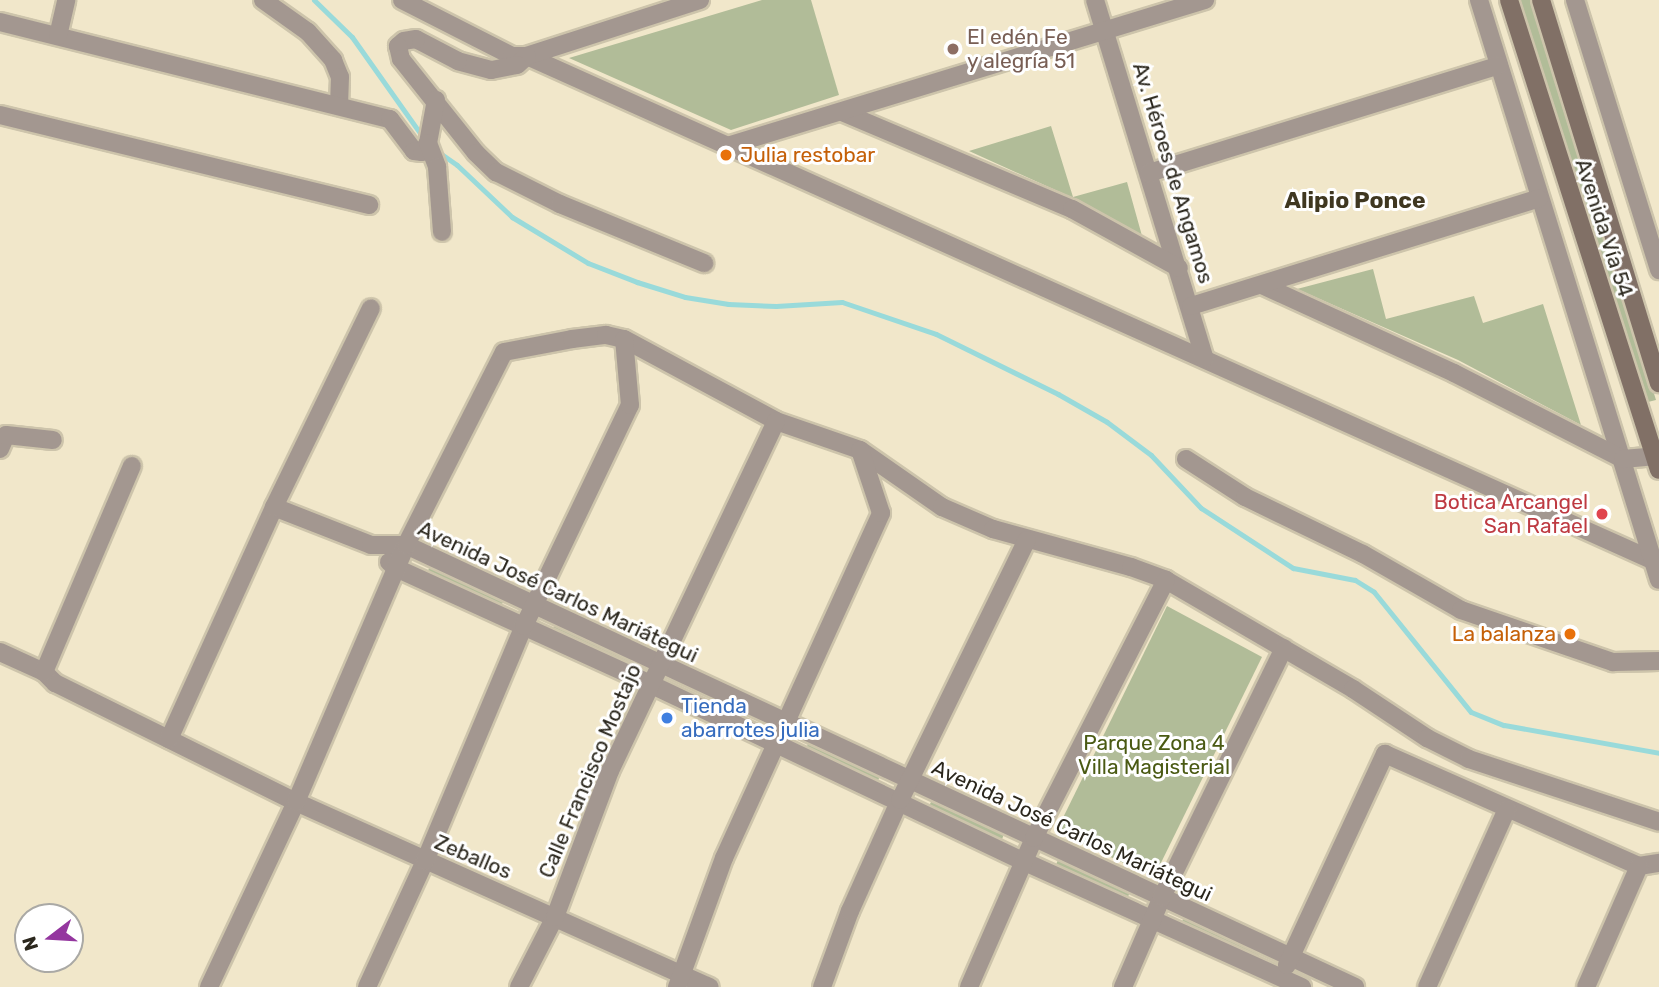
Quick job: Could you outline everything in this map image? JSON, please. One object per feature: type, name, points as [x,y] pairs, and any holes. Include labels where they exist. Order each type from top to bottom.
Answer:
[{"type":"main road","name":"Avenida Vía 54","points":[[1510,0],[1658,461]]},
{"type":"main road","name":"Avenida Vía 54","points":[[1541,0],[1659,383]]},
{"type":"street","points":[[58,36],[66,0]]},
{"type":"street","points":[[263,0],[308,32],[333,61],[340,77],[339,106]]},
{"type":"street","points":[[402,0],[512,55],[527,56],[1656,562]]},
{"type":"street","points":[[700,0],[527,56],[517,65],[491,70],[458,61],[416,39],[404,41],[398,46],[401,59],[476,153],[496,173],[560,204],[704,263]]},
{"type":"street","name":"Av. Héroes de Angamos","points":[[1095,0],[1191,306],[1205,359]]},
{"type":"street","points":[[727,146],[1205,0]]},
{"type":"street","points":[[1479,0],[1539,198],[1656,562],[1659,580]]},
{"type":"street","points":[[1575,0],[1659,270]]},
{"type":"street","points":[[0,22],[390,119],[414,151],[422,152],[428,144],[436,100]]},
{"type":"street","points":[[1149,173],[1499,65]]},
{"type":"street","points":[[842,112],[1072,209],[1179,268]]},
{"type":"street","points":[[0,115],[369,205]]},
{"type":"street","points":[[428,144],[437,167],[442,232]]},
{"type":"street","points":[[1191,306],[1539,198]]},
{"type":"street","points":[[1262,285],[1454,373],[1623,459],[1658,461]]},
{"type":"street","points":[[169,739],[274,507],[371,308]]},
{"type":"street","points":[[209,987],[296,802],[406,544],[504,352],[572,338],[606,335],[624,339],[776,421],[859,450],[942,507],[1027,540],[1131,566],[1166,580],[1284,648],[1427,738],[1469,759],[1659,822]]},
{"type":"street","points":[[367,987],[425,861],[524,626],[630,405],[624,339]]},
{"type":"street","name":"Calle Francisco Mostajo","points":[[519,987],[555,917],[611,771],[650,684],[776,421]]},
{"type":"street","points":[[0,449],[6,435],[53,440]]},
{"type":"street","points":[[680,981],[724,858],[881,513],[859,450]]},
{"type":"street","points":[[1186,459],[1245,497],[1363,554],[1461,610],[1519,633],[1613,662],[1659,661]]},
{"type":"street","points":[[44,673],[132,466]]},
{"type":"street","points":[[274,507],[371,545]]},
{"type":"street","points":[[822,987],[850,911],[900,800],[1027,540]]},
{"type":"street","name":"Avenida José Carlos Mariátegui","points":[[371,545],[406,544],[1355,987]]},
{"type":"street","name":"Avenida José Carlos Mariátegui","points":[[371,545],[396,568],[900,800],[1278,982],[1302,987]]},
{"type":"street","points":[[970,987],[1026,862],[1034,838],[1166,580]]},
{"type":"street","points":[[1123,987],[1162,897],[1284,648]]},
{"type":"street","name":"Zeballos","points":[[0,652],[44,673],[55,683],[296,802],[555,917],[680,981],[710,987]]},
{"type":"street","points":[[1278,982],[1385,754],[1639,866],[1659,863]]},
{"type":"street","points":[[1427,987],[1507,809]]},
{"type":"street","points":[[1587,987],[1639,866]]},
{"type":"green space","points":[[762,0],[811,0],[839,95],[731,130],[569,58]]},
{"type":"green space","points":[[1519,0],[1532,0],[1656,400],[1644,403]]},
{"type":"green space","points":[[1051,126],[1073,197],[1127,182],[1144,243],[1073,198],[969,151]]},
{"type":"green space","points":[[1373,269],[1386,319],[1474,296],[1483,323],[1543,304],[1581,425],[1458,360],[1297,289]]},
{"type":"green space","points":[[430,566],[504,600],[500,608],[427,573]]},
{"type":"green space","name":"Parque Zona 4 Villa Magisterial","points":[[1167,606],[1262,657],[1154,877],[1056,832]]},
{"type":"green space","points":[[555,624],[630,658],[627,665],[552,631]]},
{"type":"green space","points":[[809,741],[880,776],[877,783],[806,749]]},
{"type":"green space","points":[[932,800],[1004,834],[1001,842],[928,808]]},
{"type":"green space","points":[[1058,860],[1130,892],[1127,899],[1055,867]]},
{"type":"green space","points":[[1184,917],[1260,951],[1257,958],[1181,924]]},
{"type":"waterway","points":[[314,0],[352,37],[425,140]]},
{"type":"waterway","points":[[437,151],[457,165],[512,217],[588,263],[685,297],[728,304],[776,306],[842,302],[936,334],[1058,394],[1107,422],[1151,455],[1201,508],[1293,568],[1355,580],[1374,592],[1471,712],[1504,725],[1659,753]]},
{"type":"place","name":"El edén Fe y alegría 51","points":[[953,49]]},
{"type":"place","name":"Julia restobar","points":[[726,155]]},
{"type":"place","name":"Botica Arcangel San Rafael","points":[[1602,514]]},
{"type":"place","name":"La balanza","points":[[1570,634]]},
{"type":"place","name":"Tienda abarrotes julia","points":[[667,718]]},
{"type":"district","name":"Alipio Ponce","points":[[1355,200]]}]
